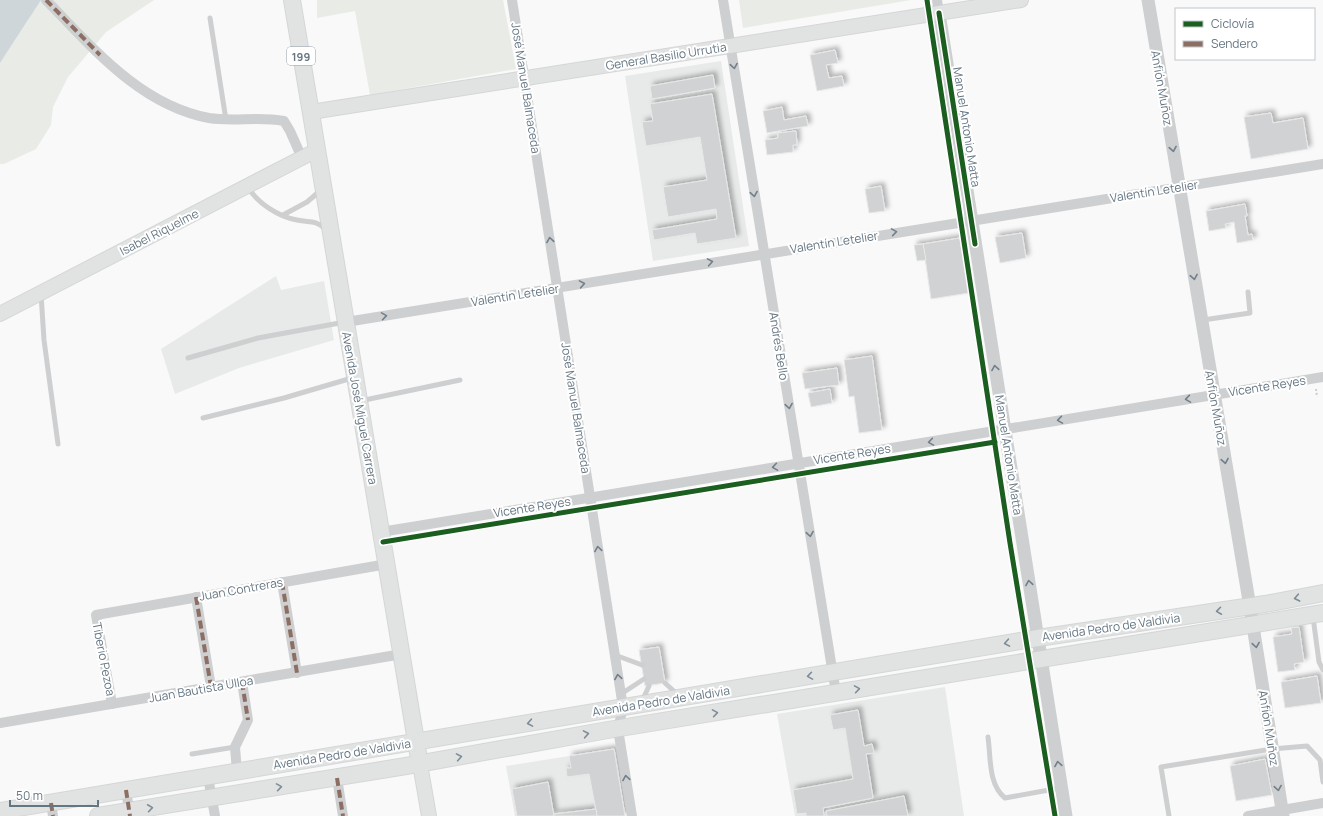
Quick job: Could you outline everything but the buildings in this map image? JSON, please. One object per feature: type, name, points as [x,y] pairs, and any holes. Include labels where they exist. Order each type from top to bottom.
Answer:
[{"type":"main road","name":"Avenida José Miguel Carrera","points":[[292,0],[429,816]]},
{"type":"main road","name":"General Basilio Urrutia","points":[[311,112],[525,79],[730,45],[938,6],[1021,0]]},
{"type":"main road","name":"Isabel Riquelme","points":[[0,314],[317,150]]},
{"type":"main road","name":"Avenida Pedro de Valdivia","points":[[0,811],[52,809],[126,790],[416,742],[622,701],[641,704],[1038,638],[1250,607],[1323,594]]},
{"type":"main road","name":"Avenida Pedro de Valdivia","points":[[98,816],[129,813],[618,729],[1318,614]]},
{"type":"street","points":[[46,0],[100,55],[136,85],[162,102],[193,114],[226,120],[270,118],[284,121],[302,158]]},
{"type":"street","name":"José Manuel Balmaceda","points":[[512,0],[622,701],[618,729],[632,816]]},
{"type":"street","name":"Andrés Bello","points":[[723,0],[836,693]]},
{"type":"street","name":"Anfión Muñoz","points":[[1148,0],[1253,625],[1283,813]]},
{"type":"street","name":"Manuel Antonio Matta","points":[[938,6],[1066,816]]},
{"type":"street","name":"Valentín Letelier","points":[[346,322],[764,253],[1323,164]]},
{"type":"street","name":"Vicente Reyes","points":[[381,532],[1323,377]]},
{"type":"street","name":"Juan Contreras","points":[[96,615],[386,564]]},
{"type":"street","points":[[282,582],[297,672]]},
{"type":"street","points":[[196,597],[211,687]]},
{"type":"street","name":"Tiberio Pezoa","points":[[96,615],[112,704]]},
{"type":"street","name":"Juan Bautista Ulloa","points":[[0,723],[402,654]]},
{"type":"street","points":[[237,772],[235,747],[248,720],[242,682]]},
{"type":"street","points":[[208,777],[215,816]]},
{"type":"street","points":[[337,778],[343,816]]},
{"type":"street","points":[[126,790],[129,813]]},
{"type":"street","points":[[1248,816],[1283,813],[1323,803]]},
{"type":"lane","points":[[210,18],[226,120]]},
{"type":"lane","points":[[248,186],[252,195],[283,215],[297,220],[319,223],[331,234]]},
{"type":"lane","points":[[283,215],[307,202],[323,188]]},
{"type":"lane","points":[[1202,320],[1250,312],[1248,292]]},
{"type":"lane","points":[[41,293],[44,340],[58,444]]},
{"type":"lane","points":[[188,358],[258,338],[346,322]]},
{"type":"lane","points":[[203,418],[284,398],[355,377]]},
{"type":"lane","points":[[359,401],[460,380]]},
{"type":"lane","points":[[1318,614],[1319,662],[1323,670]]},
{"type":"lane","points":[[615,655],[642,665]]},
{"type":"lane","points":[[622,701],[644,679]]},
{"type":"lane","points":[[665,683],[682,697]]},
{"type":"lane","points":[[641,704],[648,686]]},
{"type":"lane","points":[[988,738],[994,785],[998,792],[1005,798],[1062,788]]},
{"type":"lane","points":[[1169,816],[1161,767],[1272,749],[1307,746],[1320,760],[1323,782]]},
{"type":"lane","points":[[192,754],[235,747]]},
{"type":"shaded area","points":[[0,0],[33,12],[41,0],[154,0],[106,32],[68,77],[53,107],[51,125],[36,149],[4,164],[0,164],[0,63],[30,17]]},
{"type":"shaded area","points":[[0,0],[41,0],[0,63]]},
{"type":"shaded area","points":[[317,0],[503,0],[516,69],[370,95],[355,11],[317,18]]},
{"type":"shaded area","points":[[739,0],[911,0],[743,28]]},
{"type":"shaded area","points":[[721,61],[749,246],[653,261],[625,76]]},
{"type":"shaded area","points":[[276,276],[281,290],[324,281],[334,340],[239,368],[175,394],[161,349]]},
{"type":"shaded area","points":[[945,687],[964,816],[795,816],[777,714]]},
{"type":"shaded area","points":[[614,749],[625,816],[515,816],[506,766]]},
{"type":"marked path","points":[[46,0],[100,55]]},
{"type":"marked path","points":[[282,582],[297,673]]},
{"type":"marked path","points":[[196,597],[211,687]]},
{"type":"marked path","points":[[242,682],[248,720]]},
{"type":"marked path","points":[[337,778],[343,816]]},
{"type":"marked path","points":[[126,790],[130,816]]},
{"type":"marked path","points":[[51,803],[53,816]]},
{"type":"cycle path","points":[[927,0],[1010,543],[1055,816]]},
{"type":"cycle path","points":[[939,13],[975,244]]},
{"type":"cycle path","points":[[383,542],[995,442]]}]
